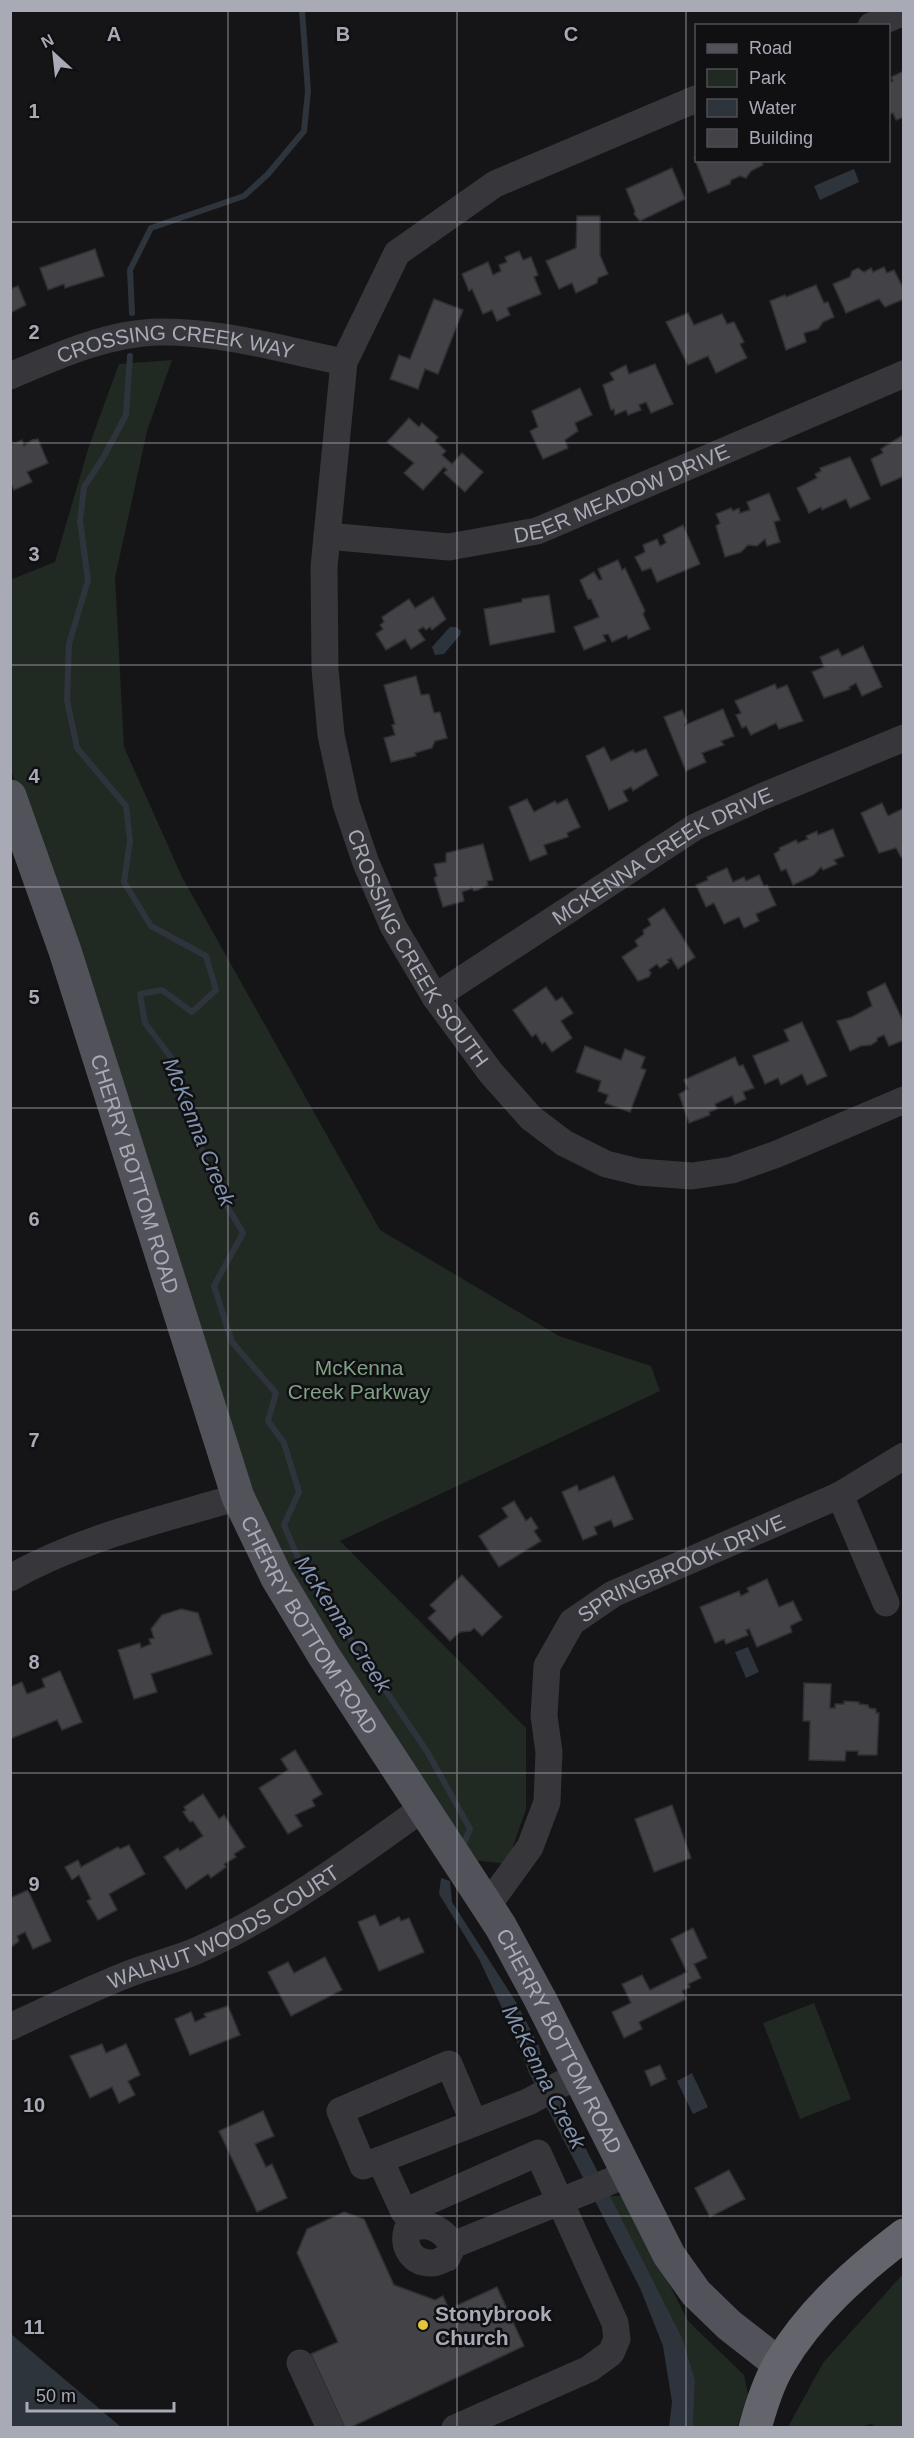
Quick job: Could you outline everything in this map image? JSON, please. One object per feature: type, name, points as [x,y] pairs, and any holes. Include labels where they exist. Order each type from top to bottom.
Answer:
[{"type":"highway","points":[[754,2427],[779,2364],[811,2319],[845,2285],[903,2235]]},
{"type":"main road","name":"CHERRY BOTTOM ROAD","points":[[10,796],[65,951],[238,1497],[277,1578],[324,1656],[480,1893],[540,1999],[572,2080],[621,2177],[669,2255],[696,2293],[729,2325],[779,2364]]},
{"type":"street","points":[[876,24],[903,12]]},
{"type":"street","points":[[344,362],[397,253],[495,184],[695,99]]},
{"type":"street","name":"CROSSING CREEK WAY","points":[[10,376],[56,356],[115,338],[157,332],[208,334],[344,362]]},
{"type":"street","name":"CROSSING CREEK SOUTH","points":[[344,362],[324,567],[325,669],[331,735],[344,794],[366,863],[393,926],[435,997],[491,1073],[531,1118],[564,1143],[606,1164],[639,1172],[692,1176],[732,1170],[777,1155],[903,1100]]},
{"type":"street","name":"DEER MEADOW DRIVE","points":[[327,536],[449,547],[537,531],[903,374]]},
{"type":"street","name":"MCKENNA CREEK DRIVE","points":[[435,997],[695,827],[903,738]]},
{"type":"street","name":"SPRINGBROOK DRIVE","points":[[480,1893],[530,1846],[547,1802],[549,1752],[544,1716],[547,1666],[572,1622],[613,1594],[840,1495],[903,1456]]},
{"type":"street","points":[[840,1495],[886,1603]]},
{"type":"street","points":[[10,1578],[56,1555],[89,1543],[238,1497]]},
{"type":"street","name":"WALNUT WOODS COURT","points":[[10,2027],[79,1994],[133,1972],[195,1951],[259,1918],[326,1878],[423,1808]]},
{"type":"street","points":[[474,2123],[448,2064],[340,2111],[363,2166],[380,2160],[528,2102],[572,2080]]},
{"type":"street","points":[[380,2160],[404,2211],[538,2153],[569,2199],[615,2323],[617,2339],[611,2353],[589,2369],[455,2427]]},
{"type":"street","points":[[453,2245],[621,2177]]},
{"type":"street","points":[[300,2363],[330,2427]]},
{"type":"green space","name":"McKenna Creek Parkway","points":[[172,360],[147,431],[115,578],[124,747],[182,877],[380,1230],[559,1336],[651,1366],[660,1391],[340,1541],[526,1728],[526,1809],[507,1864],[473,1860],[279,1558],[221,1405],[61,913],[11,770],[10,580],[55,562],[89,446],[119,364]]},
{"type":"green space","points":[[814,2003],[851,2099],[800,2119],[763,2023]]},
{"type":"green space","points":[[609,2196],[624,2196],[688,2321],[744,2375],[748,2395],[737,2427],[693,2427],[695,2380]]},
{"type":"green space","points":[[903,2274],[903,2427],[877,2427],[871,2424],[856,2428],[788,2427],[823,2363]]},
{"type":"water","points":[[854,169],[859,182],[820,200],[814,186]]},
{"type":"water","points":[[450,627],[456,627],[461,631],[460,635],[444,654],[435,655],[432,647]]},
{"type":"water","points":[[748,1647],[759,1672],[746,1678],[735,1652]]},
{"type":"water","points":[[441,1878],[450,1881],[452,1902],[516,2002],[539,2046],[543,2067],[682,2338],[695,2380],[693,2427],[669,2427],[672,2402],[663,2346],[640,2288],[530,2075],[511,2027],[479,1959],[439,1894]]},
{"type":"water","points":[[692,2073],[708,2107],[693,2114],[677,2081]]},
{"type":"water","points":[[11,2334],[121,2427],[11,2427]]},
{"type":"building","points":[[904,71],[904,117],[896,120],[893,113],[890,114],[890,82],[893,81],[891,77]]},
{"type":"building","points":[[696,162],[762,162],[763,165],[751,171],[746,178],[740,176],[731,180],[730,184],[708,193]]},
{"type":"building","points":[[672,168],[685,199],[640,221],[634,214],[635,211],[626,189]]},
{"type":"building","points":[[577,216],[600,216],[600,255],[608,274],[598,278],[597,283],[576,293],[572,283],[559,289],[546,261],[576,248]]},
{"type":"building","points":[[95,249],[104,276],[65,288],[64,284],[48,290],[40,268]]},
{"type":"building","points":[[519,251],[523,260],[531,257],[538,275],[534,277],[541,294],[507,308],[510,315],[497,321],[492,310],[483,314],[472,289],[469,291],[462,274],[488,262],[493,275],[501,271],[499,265],[507,262],[505,257]]},
{"type":"building","points":[[884,267],[887,273],[894,270],[904,290],[904,299],[885,307],[879,299],[846,313],[833,284],[850,277],[852,271],[858,268],[864,272],[871,268],[873,272]]},
{"type":"building","points":[[816,285],[824,303],[828,302],[834,317],[823,322],[818,329],[804,333],[806,342],[786,350],[770,301]]},
{"type":"building","points":[[18,286],[26,305],[10,313],[10,289]]},
{"type":"building","points":[[434,299],[463,310],[438,374],[425,369],[418,389],[390,379],[399,355],[410,359]]},
{"type":"building","points":[[688,313],[694,325],[722,314],[727,324],[734,322],[744,342],[740,344],[747,358],[716,373],[708,356],[688,365],[666,322]]},
{"type":"building","points":[[655,364],[673,404],[651,413],[646,402],[639,405],[641,410],[628,415],[626,410],[615,415],[614,409],[611,410],[603,385],[614,380],[610,373],[626,365],[629,374]]},
{"type":"building","points":[[580,388],[592,415],[575,423],[578,431],[565,440],[568,448],[543,459],[530,431],[538,427],[532,411]]},
{"type":"building","points":[[409,418],[419,427],[422,423],[438,437],[435,441],[446,451],[442,455],[452,464],[462,453],[483,472],[465,492],[444,473],[447,470],[444,467],[423,490],[404,473],[414,463],[387,442]]},
{"type":"building","points":[[903,435],[904,481],[902,477],[881,486],[871,459],[883,453],[881,449]]},
{"type":"building","points":[[10,438],[13,444],[22,440],[24,446],[38,439],[48,463],[27,472],[32,482],[14,490],[10,482]]},
{"type":"building","points":[[850,457],[870,499],[850,508],[846,499],[809,513],[797,488],[817,478],[815,474],[821,471],[820,468]]},
{"type":"building","points":[[769,493],[780,520],[774,522],[780,542],[767,546],[765,539],[757,546],[748,545],[741,552],[725,557],[716,526],[720,523],[716,514],[731,508],[733,511],[739,508],[740,513],[750,510],[747,502]]},
{"type":"building","points":[[683,525],[700,564],[657,582],[651,568],[642,571],[635,557],[645,552],[643,545],[657,539],[660,546],[666,543],[663,535]]},
{"type":"building","points":[[618,560],[622,570],[625,568],[645,611],[643,614],[650,629],[628,639],[627,635],[612,642],[608,634],[603,635],[606,641],[584,650],[574,627],[599,617],[580,580],[594,572],[599,580],[602,579],[598,569]]},
{"type":"building","points":[[549,595],[555,632],[490,645],[484,609]]},
{"type":"building","points":[[433,597],[446,619],[432,630],[430,627],[426,630],[423,627],[418,630],[425,640],[411,649],[405,639],[386,650],[376,634],[383,629],[380,625],[384,622],[382,617],[409,599],[415,608]]},
{"type":"building","points":[[863,646],[882,687],[862,696],[856,683],[849,687],[850,689],[824,698],[812,672],[824,667],[820,657],[838,649],[842,656]]},
{"type":"building","points":[[416,676],[421,695],[429,694],[434,713],[440,712],[447,738],[435,741],[432,748],[415,753],[416,756],[391,762],[384,738],[395,735],[392,725],[395,724],[384,685]]},
{"type":"building","points":[[775,684],[777,689],[787,685],[803,721],[779,729],[776,723],[751,735],[746,726],[742,728],[736,715],[741,713],[735,701]]},
{"type":"building","points":[[723,709],[734,736],[721,741],[724,745],[702,753],[706,762],[686,771],[664,717],[682,710],[687,721],[685,725]]},
{"type":"building","points":[[604,747],[611,761],[633,750],[635,753],[646,749],[658,775],[633,791],[631,787],[623,791],[628,801],[609,810],[586,756]]},
{"type":"building","points":[[527,799],[534,812],[555,801],[557,804],[567,799],[580,827],[567,833],[568,837],[544,845],[547,854],[530,861],[509,807]]},
{"type":"building","points":[[882,803],[888,816],[904,808],[904,856],[901,857],[896,848],[879,853],[861,813]]},
{"type":"building","points":[[833,829],[844,856],[834,860],[837,864],[823,870],[821,867],[814,875],[793,885],[786,869],[781,871],[774,854],[780,850],[779,848],[796,840],[798,843],[808,839],[806,836],[817,831],[818,835]]},
{"type":"building","points":[[483,844],[493,880],[487,881],[488,885],[478,890],[474,891],[471,887],[462,892],[464,901],[443,907],[434,878],[437,876],[434,864],[446,862],[446,853]]},
{"type":"building","points":[[727,868],[733,882],[744,877],[746,881],[759,875],[764,886],[767,885],[776,905],[756,914],[759,921],[744,928],[739,917],[724,924],[714,903],[706,907],[696,885]]},
{"type":"building","points":[[664,908],[695,957],[678,969],[671,958],[660,968],[657,964],[649,970],[651,973],[649,977],[638,981],[622,957],[638,946],[635,941],[644,934],[643,930],[651,925],[648,919]]},
{"type":"building","points":[[885,983],[904,1023],[904,1040],[889,1046],[884,1035],[877,1038],[877,1041],[871,1045],[850,1051],[837,1021],[852,1017],[872,1006],[867,992]]},
{"type":"building","points":[[546,987],[556,1001],[562,997],[573,1013],[561,1021],[572,1038],[552,1052],[545,1042],[542,1044],[536,1034],[532,1037],[513,1010]]},
{"type":"building","points":[[802,1022],[827,1076],[807,1085],[802,1074],[781,1085],[778,1078],[765,1084],[753,1056],[789,1041],[784,1030]]},
{"type":"building","points":[[585,1046],[621,1060],[625,1049],[645,1057],[641,1068],[646,1070],[630,1112],[605,1103],[608,1095],[598,1091],[601,1081],[576,1072]]},
{"type":"building","points":[[735,1057],[739,1066],[743,1065],[754,1088],[743,1092],[746,1099],[735,1104],[732,1096],[715,1104],[717,1109],[709,1112],[710,1115],[689,1123],[679,1094],[688,1089],[684,1080]]},
{"type":"building","points":[[614,1476],[633,1519],[614,1527],[611,1520],[594,1527],[597,1534],[583,1540],[562,1492],[577,1485],[579,1491]]},
{"type":"building","points":[[514,1501],[526,1521],[531,1517],[538,1528],[534,1531],[541,1541],[499,1567],[479,1536],[508,1517],[502,1508]]},
{"type":"building","points":[[462,1575],[502,1617],[482,1636],[474,1628],[471,1631],[460,1632],[450,1641],[428,1618],[436,1611],[430,1605]]},
{"type":"building","points":[[767,1579],[779,1607],[793,1601],[802,1620],[790,1626],[792,1632],[757,1647],[749,1629],[746,1630],[748,1635],[726,1644],[724,1639],[715,1643],[700,1607],[739,1591],[741,1596],[749,1592],[747,1588]]},
{"type":"building","points":[[181,1609],[198,1613],[212,1654],[151,1674],[157,1692],[134,1699],[118,1650],[140,1643],[141,1648],[151,1644],[149,1639],[154,1638],[151,1629],[162,1615]]},
{"type":"building","points":[[60,1671],[82,1722],[62,1730],[57,1720],[10,1739],[10,1687],[22,1682],[27,1694],[45,1687],[42,1679]]},
{"type":"building","points":[[804,1683],[831,1684],[830,1708],[835,1708],[835,1704],[844,1704],[844,1701],[859,1702],[859,1704],[876,1709],[876,1713],[879,1713],[877,1755],[858,1755],[858,1751],[846,1751],[845,1761],[809,1760],[810,1721],[803,1721]]},
{"type":"building","points":[[295,1750],[322,1794],[312,1800],[315,1806],[295,1815],[302,1826],[288,1834],[259,1788],[288,1770],[281,1759]]},
{"type":"building","points":[[203,1794],[219,1819],[224,1815],[245,1847],[234,1854],[236,1857],[224,1864],[226,1867],[211,1878],[208,1874],[186,1889],[164,1857],[178,1848],[180,1851],[203,1836],[193,1821],[190,1822],[183,1812],[186,1810],[184,1807]]},
{"type":"building","points":[[672,1805],[691,1858],[654,1872],[635,1819]]},
{"type":"building","points":[[129,1845],[145,1874],[109,1894],[117,1910],[98,1920],[87,1901],[91,1899],[79,1875],[72,1880],[65,1867],[78,1860],[81,1867],[118,1847],[120,1849]]},
{"type":"building","points":[[28,1890],[51,1941],[33,1949],[25,1932],[17,1936],[19,1941],[10,1948],[10,1898]]},
{"type":"building","points":[[375,1915],[380,1926],[399,1917],[401,1921],[409,1918],[424,1952],[379,1971],[358,1922]]},
{"type":"building","points":[[693,1928],[707,1958],[694,1964],[701,1978],[688,1984],[690,1987],[682,1991],[686,1999],[639,2022],[642,2029],[624,2038],[612,2012],[631,2003],[622,1984],[642,1975],[650,1990],[687,1972],[671,1939]]},
{"type":"building","points":[[325,1957],[342,1990],[291,2016],[268,1972],[288,1962],[294,1973]]},
{"type":"building","points":[[228,2006],[240,2035],[190,2055],[175,2019],[191,2012],[195,2022],[206,2017],[204,2014]]},
{"type":"building","points":[[102,2044],[106,2053],[126,2044],[140,2075],[128,2081],[135,2095],[119,2103],[112,2087],[90,2098],[70,2056]]},
{"type":"building","points":[[660,2065],[666,2079],[651,2086],[645,2071]]},
{"type":"building","points":[[263,2111],[274,2136],[255,2144],[266,2167],[272,2164],[287,2198],[257,2212],[219,2131]]},
{"type":"building","points":[[729,2170],[745,2199],[710,2217],[695,2188]]},
{"type":"building","name":"Stonybrook Church","points":[[344,2212],[364,2219],[394,2285],[435,2300],[443,2296],[449,2309],[497,2287],[524,2346],[345,2428],[311,2354],[338,2342],[297,2253],[307,2229]]},
{"type":"waterway","name":"McKenna Creek","points":[[132,313],[130,270],[151,228],[244,196],[268,174],[304,131],[308,91],[302,10]]},
{"type":"waterway","name":"McKenna Creek","points":[[130,356],[126,415],[84,487],[80,521],[88,580],[69,644],[67,700],[77,748],[126,806],[130,841],[124,882],[151,926],[206,956],[216,990],[192,1012],[162,990],[140,994],[145,1023],[176,1064],[190,1118],[216,1187],[243,1233],[214,1286],[232,1342],[276,1393],[268,1421],[284,1443],[299,1492],[284,1525],[302,1567],[428,1753],[470,1829],[462,1848]]},
{"type":"place","name":"Stonybrook Church","points":[[423,2325]]}]
